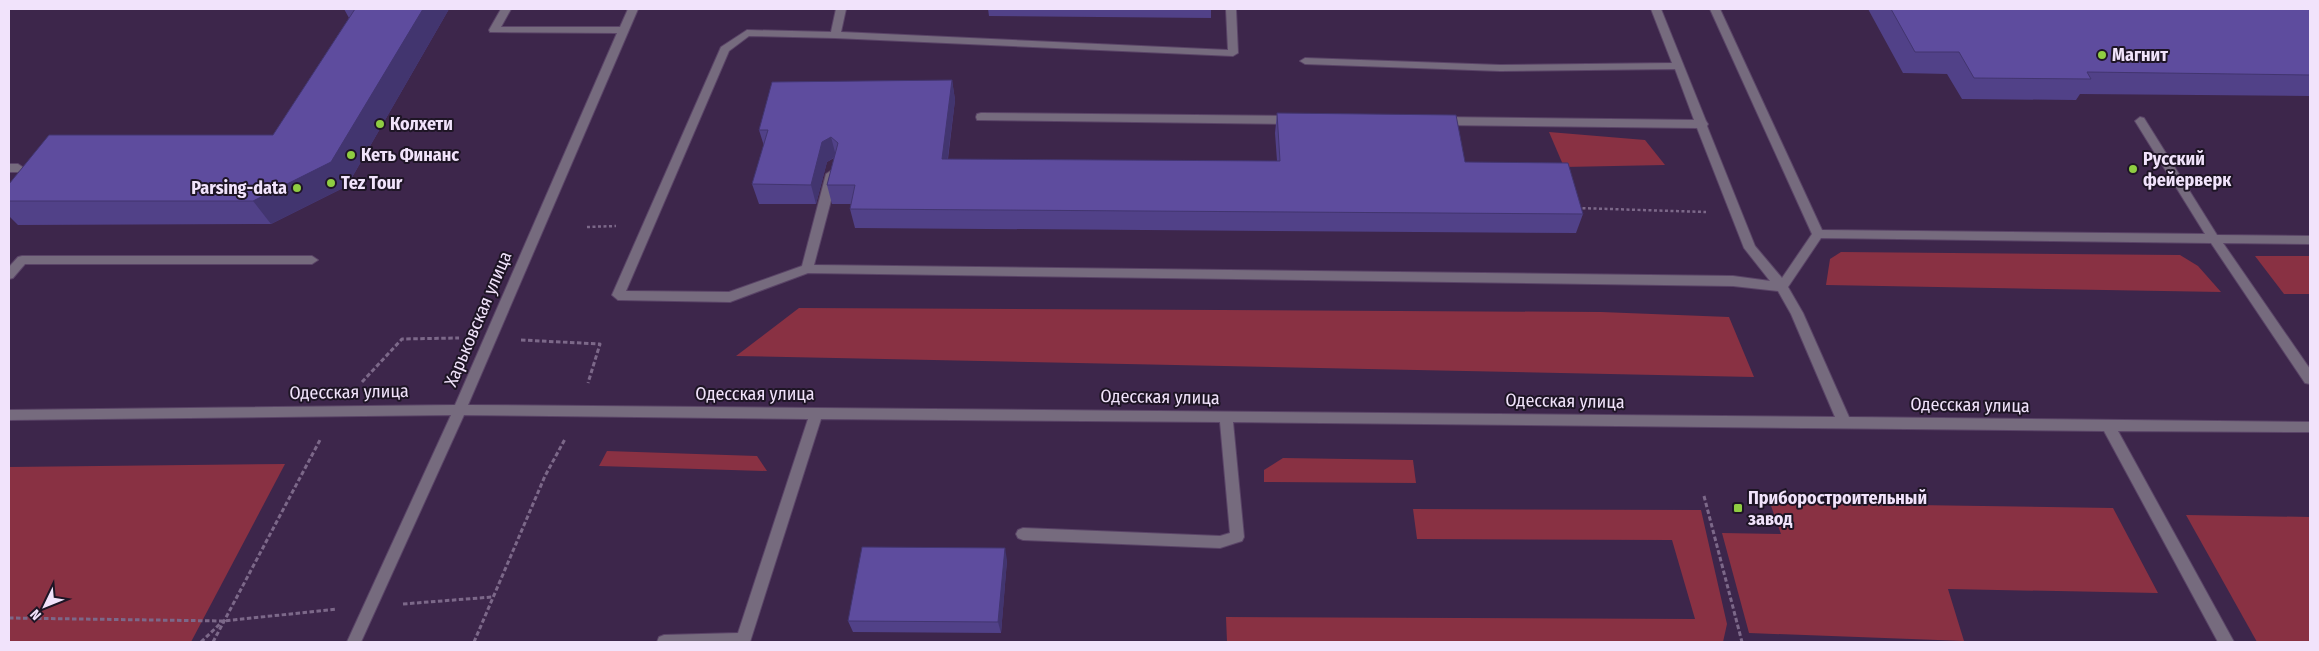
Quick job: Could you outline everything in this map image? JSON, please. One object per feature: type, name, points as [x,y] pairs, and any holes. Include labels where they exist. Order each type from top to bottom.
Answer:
[{"type":"street","points":[[506,9],[494,30],[624,30]]},
{"type":"street","name":"Харьковская улица","points":[[354,642],[460,410],[633,9]]},
{"type":"street","points":[[834,35],[841,9]]},
{"type":"street","points":[[1231,9],[1234,53],[834,35],[747,33],[725,49],[618,295],[730,297],[807,269],[1733,281],[1782,287]]},
{"type":"street","points":[[1656,9],[1703,124],[1750,248],[1782,287],[1804,329],[1844,422]]},
{"type":"street","points":[[1715,9],[1818,234]]},
{"type":"street","points":[[1305,61],[1500,68],[1679,66]]},
{"type":"street","points":[[981,117],[1309,120]]},
{"type":"street","points":[[1428,121],[1703,124]]},
{"type":"street","points":[[2140,121],[2214,239],[2310,379]]},
{"type":"street","points":[[807,269],[835,162]]},
{"type":"street","points":[[1818,234],[2310,240]]},
{"type":"street","points":[[1782,287],[1818,234]]},
{"type":"street","points":[[9,275],[22,260],[312,260]]},
{"type":"street","name":"Одесская улица","points":[[9,415],[460,410],[2310,427]]},
{"type":"street","points":[[664,642],[743,640],[816,413]]},
{"type":"street","points":[[1023,534],[1220,542],[1237,536],[1226,416]]},
{"type":"street","points":[[2108,425],[2226,642]]},
{"type":"path","points":[[1569,208],[1707,212]]},
{"type":"path","points":[[474,642],[545,476],[580,411]]},
{"type":"path","points":[[1704,496],[1742,642]]},
{"type":"path","points":[[9,618],[224,621],[370,606],[492,597]]},
{"type":"path","points":[[201,642],[224,621]]},
{"type":"shaded area","points":[[1549,132],[1645,140],[1665,165],[1564,167]]},
{"type":"shaded area","points":[[1841,252],[2180,255],[2198,266],[2221,292],[1826,285],[1830,259]]},
{"type":"shaded area","points":[[2255,256],[2310,256],[2310,294],[2284,294]]},
{"type":"shaded area","points":[[799,308],[1601,312],[1729,317],[1754,377],[736,356]]},
{"type":"shaded area","points":[[607,451],[757,456],[767,471],[599,466]]},
{"type":"shaded area","points":[[1283,458],[1413,460],[1416,483],[1264,482],[1264,470]]},
{"type":"shaded area","points":[[285,464],[191,642],[9,642],[9,467]]},
{"type":"shaded area","points":[[1770,503],[2113,508],[2158,593],[1948,589],[1964,641],[1749,633],[1722,533],[1781,534]]},
{"type":"shaded area","points":[[1413,509],[1701,510],[1727,624],[1723,642],[1227,642],[1226,617],[1695,619],[1672,540],[1417,539]]},
{"type":"shaded area","points":[[2186,515],[2310,517],[2310,642],[2257,642]]},
{"type":"building","points":[[355,9],[423,9],[331,162],[253,201],[9,201],[9,184],[49,135],[273,135]]},
{"type":"building","name":"Магнит","points":[[1891,9],[2310,9],[2310,75],[2087,72],[2091,79],[1974,78],[1959,52],[1915,52]]},
{"type":"building","points":[[952,80],[942,159],[1280,161],[1277,113],[1456,115],[1465,162],[1568,163],[1583,214],[850,209],[855,185],[827,185],[838,143],[831,137],[822,142],[811,185],[752,184],[768,130],[759,130],[772,82]]},
{"type":"building","points":[[862,547],[1005,548],[998,622],[848,621]]},
{"type":"place","name":"Магнит","points":[[2102,55]]},
{"type":"place","name":"Колхети","points":[[380,124]]},
{"type":"place","name":"Кеть Финанс","points":[[351,155]]},
{"type":"place","name":"Русский фейерверк","points":[[2133,169]]},
{"type":"place","name":"Tez Tour","points":[[331,183]]},
{"type":"place","name":"Parsing-data","points":[[297,188]]},
{"type":"place","name":"Приборостроительный завод","points":[[1738,508]]}]
